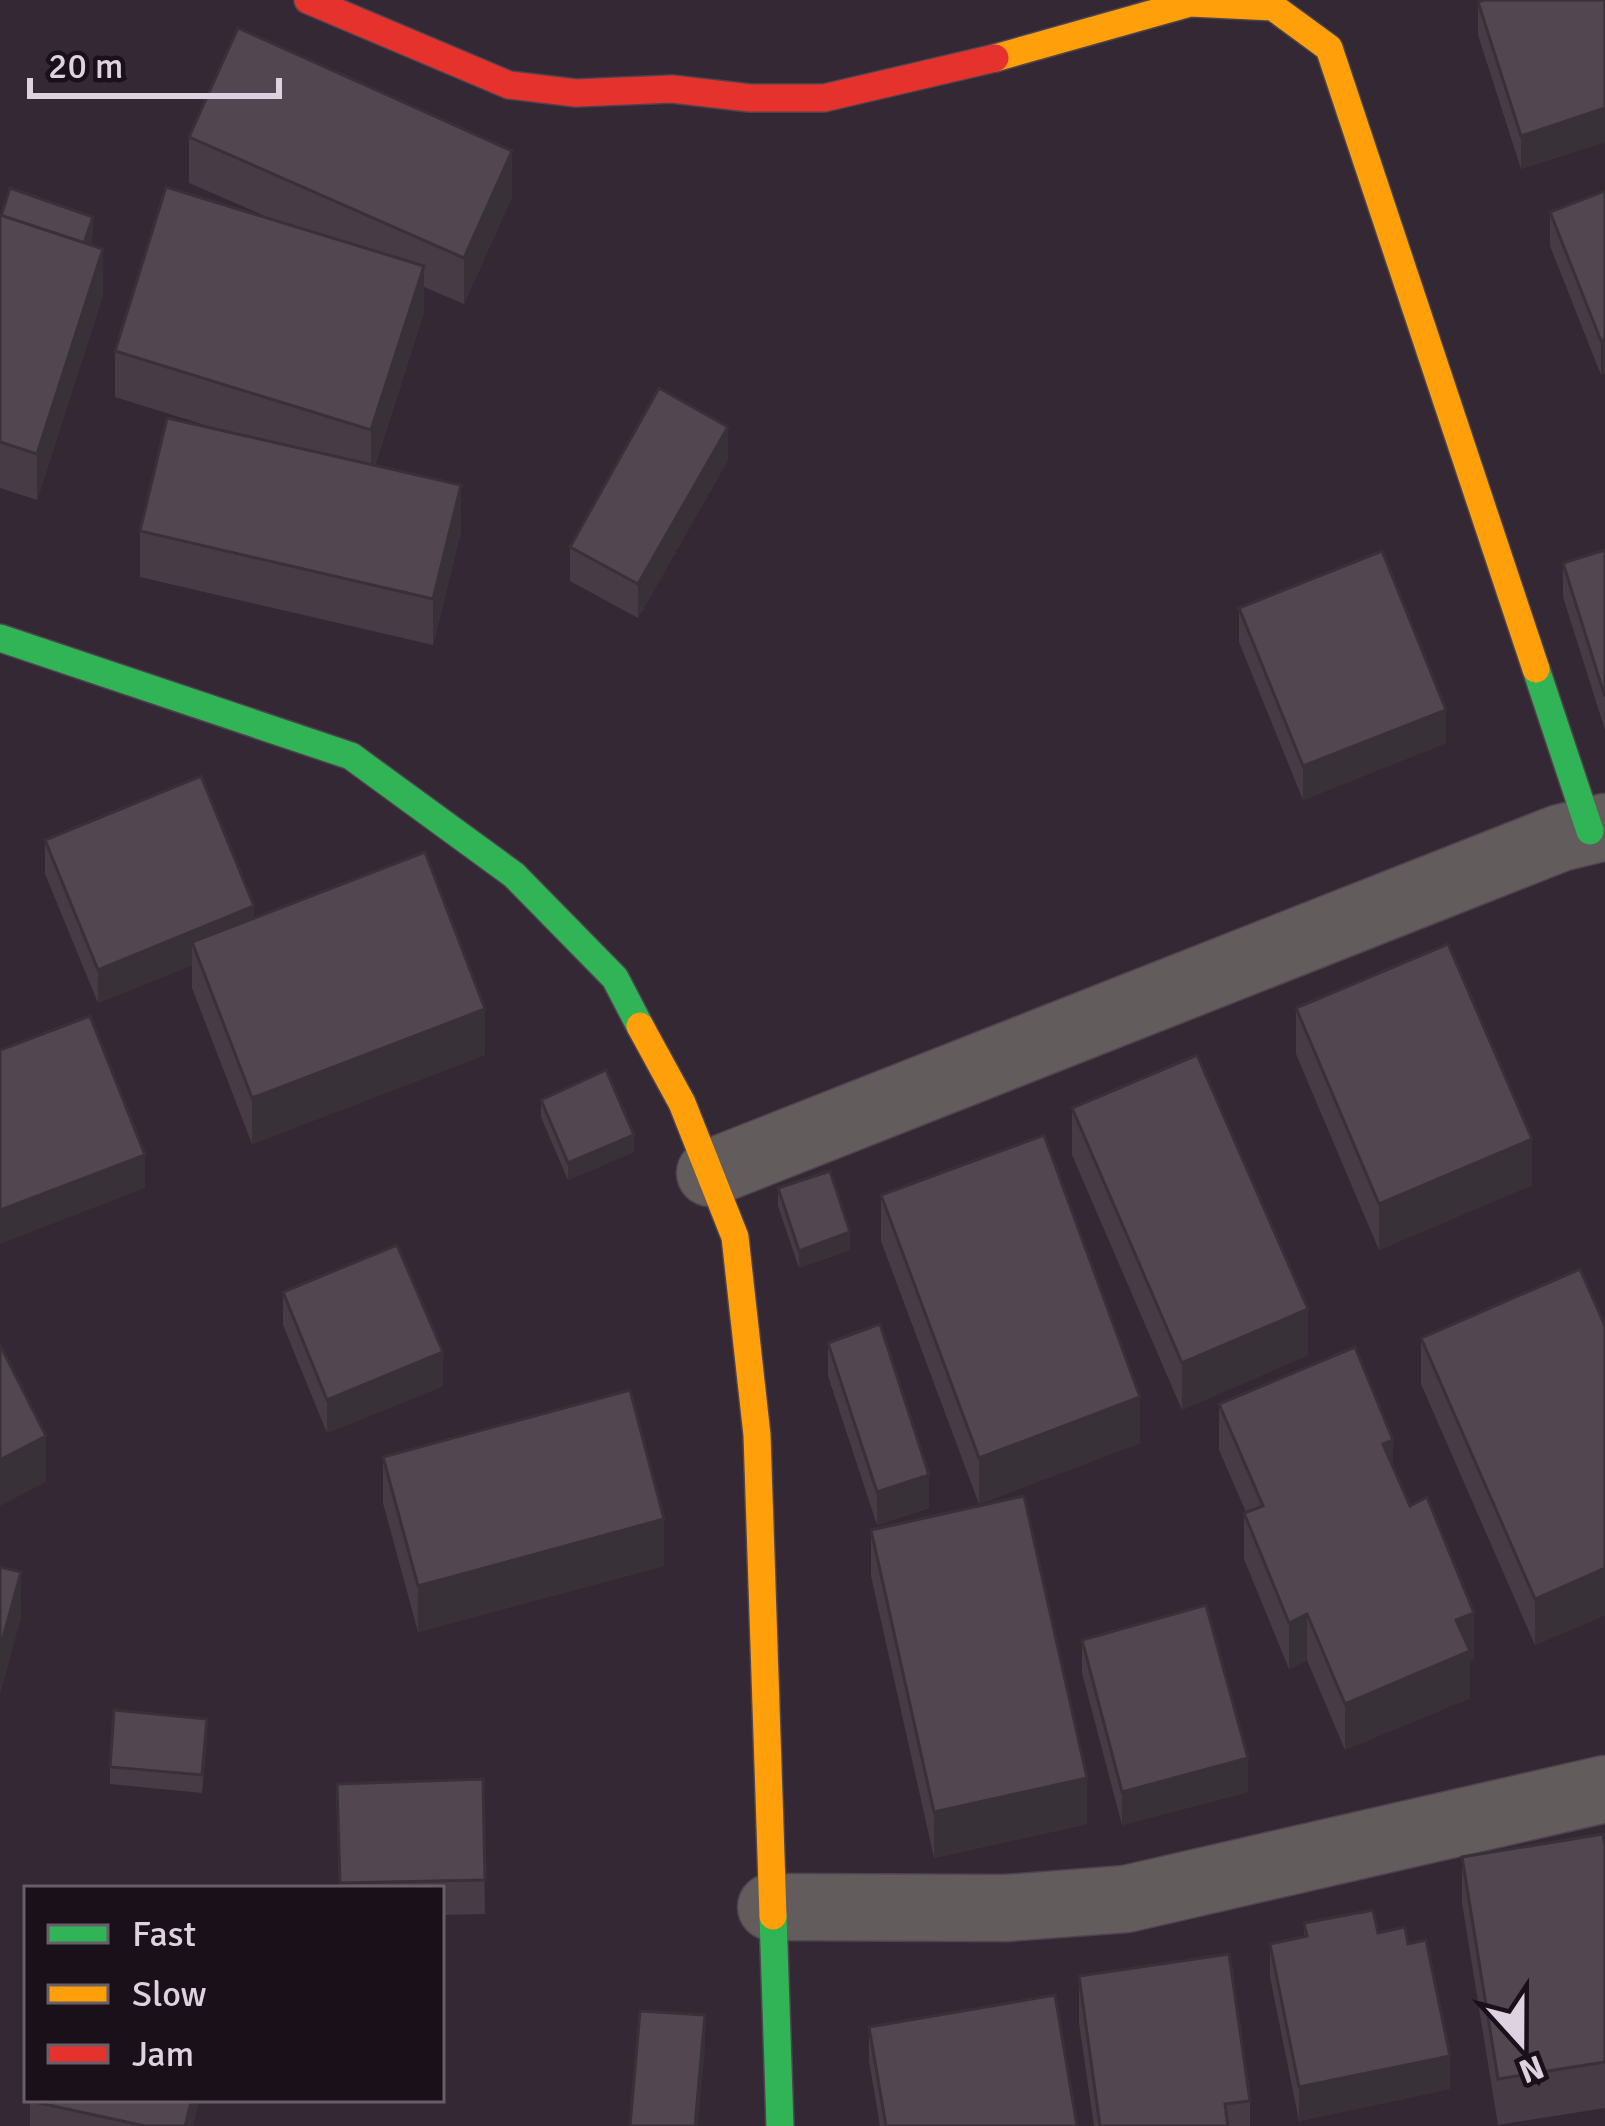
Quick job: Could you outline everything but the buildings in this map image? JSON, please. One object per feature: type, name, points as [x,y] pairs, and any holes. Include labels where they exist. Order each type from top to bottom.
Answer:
[{"type":"street","points":[[308,0],[509,85],[577,93],[672,89],[750,98],[824,98],[915,81],[1190,3],[1273,7],[1329,48],[1597,829],[1538,846],[710,1173]]},
{"type":"street","points":[[0,638],[351,756],[514,874],[615,978],[682,1103],[735,1237],[757,1435],[780,2126]]},
{"type":"street","points":[[771,1907],[1006,1908],[1126,1899],[1605,1789]]},
{"type":"traffic: fast","points":[[0,638],[351,756],[514,875],[615,978],[640,1026]]},
{"type":"traffic: fast","points":[[1536,669],[1590,831]]},
{"type":"traffic: fast","points":[[773,1916],[780,2126]]},
{"type":"traffic: slow","points":[[995,58],[1190,3],[1273,7],[1329,48],[1536,669]]},
{"type":"traffic: slow","points":[[640,1026],[682,1103],[735,1237],[757,1435],[773,1916]]},
{"type":"traffic: jam","points":[[308,0],[509,85],[576,93],[672,89],[750,98],[824,98],[995,58]]}]
